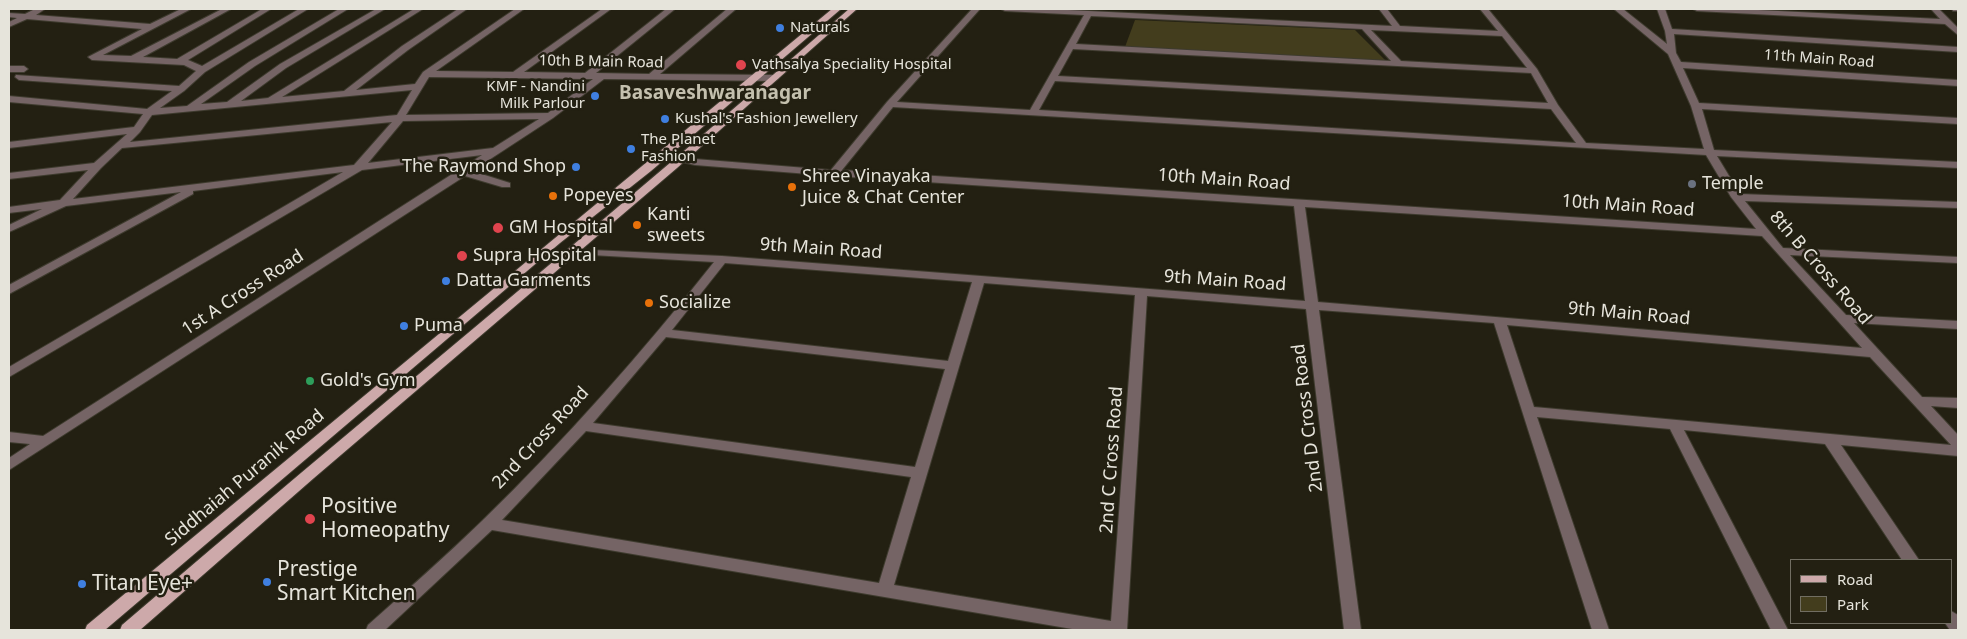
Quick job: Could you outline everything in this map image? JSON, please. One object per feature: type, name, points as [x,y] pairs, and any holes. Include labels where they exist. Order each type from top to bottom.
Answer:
[{"type":"main road","name":"Siddhaiah Puranik Road","points":[[92,630],[556,241],[758,77],[837,9]]},
{"type":"main road","points":[[128,630],[242,530],[574,251],[853,9]]},
{"type":"street","points":[[9,25],[41,9]]},
{"type":"street","points":[[187,9],[92,58],[186,62],[202,70]]},
{"type":"street","points":[[131,60],[227,9]]},
{"type":"street","points":[[178,62],[267,9]]},
{"type":"street","points":[[9,229],[64,203],[117,146],[137,130],[149,112],[181,89],[202,70],[304,9]]},
{"type":"street","points":[[191,107],[252,64],[344,9]]},
{"type":"street","points":[[230,104],[283,66],[381,9]]},
{"type":"street","points":[[270,100],[419,9]]},
{"type":"street","points":[[347,93],[405,48],[464,9]]},
{"type":"street","points":[[9,373],[360,167],[400,118],[426,74],[520,9]]},
{"type":"street","points":[[515,75],[607,9]]},
{"type":"street","points":[[587,76],[671,9]]},
{"type":"street","points":[[652,76],[732,9]]},
{"type":"street","points":[[834,173],[890,104],[976,9]]},
{"type":"street","points":[[1005,9],[1506,34]]},
{"type":"street","points":[[1383,9],[1399,30]]},
{"type":"street","points":[[1484,9],[1534,71],[1554,106],[1583,146]]},
{"type":"street","points":[[1618,9],[1672,54]]},
{"type":"street","name":"8th B Cross Road","points":[[1661,9],[1669,30],[1672,54],[1696,106],[1710,153],[1736,197],[1780,251],[1958,444]]},
{"type":"street","points":[[1697,9],[1949,22]]},
{"type":"street","points":[[1935,9],[1958,33]]},
{"type":"street","points":[[1034,111],[1089,13]]},
{"type":"street","points":[[9,15],[153,27]]},
{"type":"street","points":[[1365,28],[1399,64]]},
{"type":"street","points":[[1669,30],[1958,49]]},
{"type":"street","points":[[1069,46],[1534,71]]},
{"type":"street","name":"11th Main Road","points":[[1679,66],[1958,83]]},
{"type":"street","points":[[9,69],[22,73],[181,89]]},
{"type":"street","name":"10th B Main Road","points":[[426,74],[775,78]]},
{"type":"street","name":"1st A Cross Road","points":[[9,465],[550,116],[602,76]]},
{"type":"street","points":[[1051,78],[1554,106]]},
{"type":"street","points":[[9,99],[149,112],[417,87]]},
{"type":"street","points":[[890,104],[1034,111],[1583,146],[1958,165]]},
{"type":"street","points":[[1696,106],[1958,121]]},
{"type":"street","points":[[117,146],[400,118],[550,116]]},
{"type":"street","points":[[9,145],[137,130]]},
{"type":"street","points":[[9,210],[496,151]]},
{"type":"street","name":"10th Main Road","points":[[663,155],[681,159],[834,173],[1765,233]]},
{"type":"street","points":[[9,176],[97,166]]},
{"type":"street","points":[[464,172],[506,185]]},
{"type":"street","points":[[9,290],[196,188]]},
{"type":"street","points":[[1736,197],[1958,205]]},
{"type":"street","name":"2nd D Cross Road","points":[[1299,202],[1314,305],[1352,630]]},
{"type":"street","name":"9th Main Road","points":[[574,251],[722,259],[1314,305],[1873,354]]},
{"type":"street","points":[[1780,251],[1958,260]]},
{"type":"street","name":"2nd Cross Road","points":[[374,630],[489,524],[582,426],[664,333],[722,259]]},
{"type":"street","points":[[885,590],[979,279]]},
{"type":"street","name":"2nd C Cross Road","points":[[1119,630],[1141,292]]},
{"type":"street","points":[[1842,319],[1958,326]]},
{"type":"street","points":[[1499,320],[1600,630]]},
{"type":"street","points":[[664,333],[952,366]]},
{"type":"street","points":[[1918,401],[1958,403]]},
{"type":"street","points":[[1528,411],[1958,451]]},
{"type":"street","points":[[1674,424],[1779,630]]},
{"type":"street","points":[[582,426],[920,473]]},
{"type":"street","points":[[9,437],[44,441]]},
{"type":"street","points":[[1829,439],[1910,559]]},
{"type":"street","points":[[489,524],[1119,630]]},
{"type":"green space","points":[[1135,20],[1355,30],[1386,61],[1125,47]]},
{"type":"place","name":"Naturals","points":[[780,28]]},
{"type":"place","name":"Vathsalya Speciality Hospital","points":[[741,65]]},
{"type":"place","name":"KMF - Nandini Milk Parlour","points":[[595,96]]},
{"type":"place","name":"Kushal's Fashion Jewellery","points":[[665,119]]},
{"type":"place","name":"The Planet Fashion","points":[[631,149]]},
{"type":"place","name":"The Raymond Shop","points":[[576,167]]},
{"type":"place","name":"Temple","points":[[1692,184]]},
{"type":"place","name":"Shree Vinayaka Juice & Chat Center","points":[[792,187]]},
{"type":"place","name":"Popeyes","points":[[553,196]]},
{"type":"place","name":"Kanti sweets","points":[[637,225]]},
{"type":"place","name":"GM Hospital","points":[[498,228]]},
{"type":"place","name":"Supra Hospital","points":[[462,256]]},
{"type":"place","name":"Datta Garments","points":[[446,281]]},
{"type":"place","name":"Socialize","points":[[649,303]]},
{"type":"place","name":"Puma","points":[[404,326]]},
{"type":"place","name":"Gold's Gym","points":[[310,381]]},
{"type":"place","name":"Positive Homeopathy","points":[[310,519]]},
{"type":"place","name":"Prestige Smart Kitchen","points":[[267,582]]},
{"type":"place","name":"Titan Eye+","points":[[82,584]]},
{"type":"district","name":"Basaveshwaranagar","points":[[715,94]]}]
